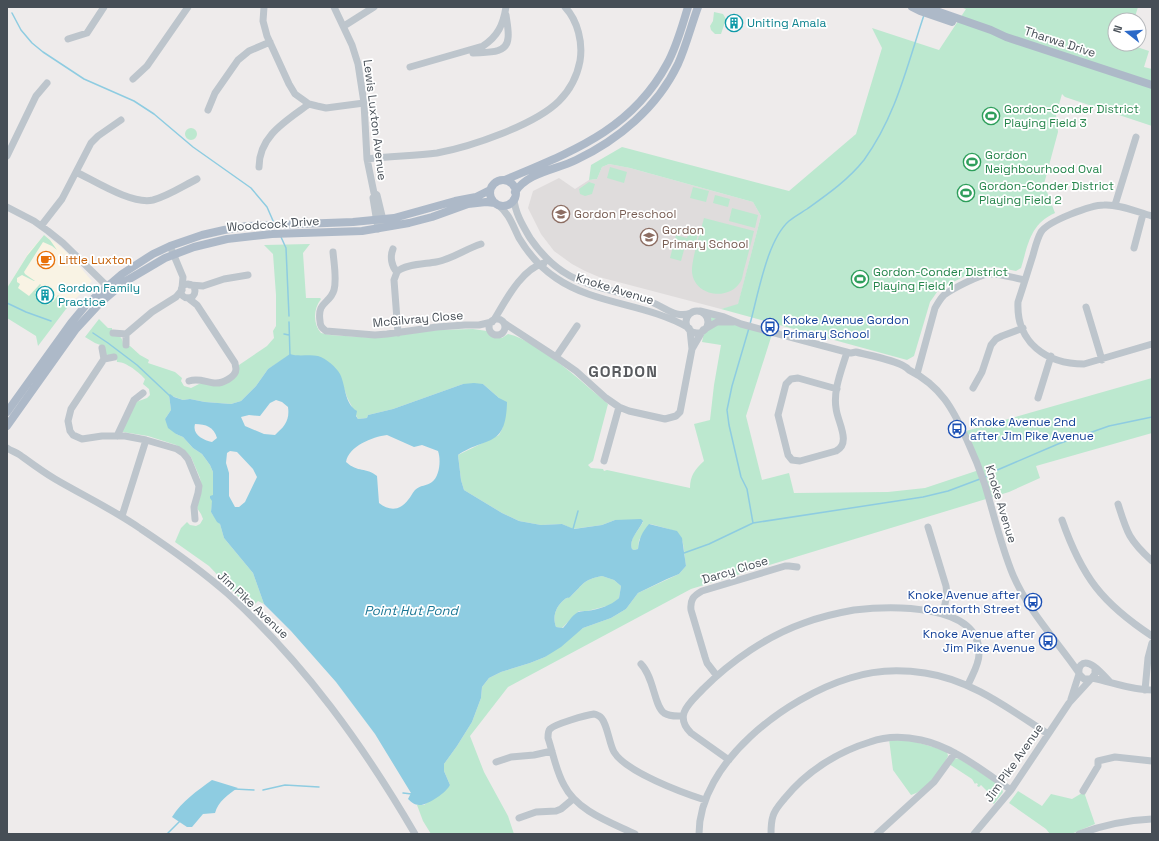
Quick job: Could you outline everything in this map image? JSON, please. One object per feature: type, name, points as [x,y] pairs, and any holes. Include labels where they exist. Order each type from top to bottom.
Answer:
[{"type":"main road","points":[[688,7],[668,63],[645,97],[608,131],[597,138],[567,154],[505,180],[497,181],[490,190],[491,197],[497,204],[502,206],[509,204],[525,181],[576,160],[613,139],[632,124],[647,109],[667,84],[686,46],[698,7]]},
{"type":"main road","name":"Tharwa Drive","points":[[912,7],[936,14],[989,34],[1006,37],[1152,85]]},
{"type":"main road","name":"Tharwa Drive","points":[[925,7],[936,14]]},
{"type":"main road","points":[[505,180],[513,186],[514,195]]},
{"type":"main road","name":"Woodcock Drive","points":[[172,250],[227,239],[272,234],[362,231],[455,201],[476,197],[490,190]]},
{"type":"main road","name":"Woodcock Drive","points":[[7,412],[71,323],[107,290],[136,264],[172,250],[202,235],[224,230],[268,225],[381,225],[432,217],[468,204],[486,202],[497,204]]},
{"type":"main road","name":"Woodcock Drive","points":[[7,426],[76,330],[107,290]]},
{"type":"street","points":[[68,39],[87,33],[104,7]]},
{"type":"street","points":[[133,78],[147,66],[188,7]]},
{"type":"street","points":[[264,7],[263,21],[270,42],[293,90],[301,99],[308,104],[326,108],[364,103]]},
{"type":"street","name":"Lewis Luxton Avenue","points":[[334,7],[344,26],[358,64],[364,103],[367,158],[374,193],[372,196],[381,225]]},
{"type":"street","points":[[344,26],[374,7]]},
{"type":"street","points":[[410,67],[478,49],[491,40],[500,29],[504,20],[506,7]]},
{"type":"street","points":[[456,55],[493,52],[504,47],[509,37],[506,7]]},
{"type":"street","points":[[367,158],[425,154],[457,149],[509,130],[548,110],[558,102],[570,87],[578,70],[580,58],[580,38],[574,21],[565,7]]},
{"type":"street","points":[[208,110],[215,93],[238,60],[249,51],[270,42]]},
{"type":"street","points":[[7,156],[36,96],[47,83]]},
{"type":"street","points":[[260,168],[261,151],[272,135],[308,104]]},
{"type":"street","points":[[41,226],[62,199],[91,143],[106,129],[121,120]]},
{"type":"street","points":[[1115,205],[1136,137]]},
{"type":"street","points":[[76,172],[126,197],[140,201],[149,201],[157,198],[197,179]]},
{"type":"street","name":"Knoke Avenue","points":[[514,195],[514,206],[527,233],[541,252],[552,263],[570,276],[588,285],[651,302],[675,314],[681,315],[691,313]]},
{"type":"street","name":"Knoke Avenue","points":[[497,204],[506,212],[528,252],[556,278],[575,289],[590,295],[657,313],[670,318],[689,329]]},
{"type":"street","points":[[1152,216],[1115,205],[1103,204],[1049,224],[1037,240],[1018,302],[1018,310],[1023,328],[1031,344],[1036,350],[1074,364],[1084,364],[1102,360],[1152,344]]},
{"type":"street","points":[[7,207],[41,226],[63,243],[88,269],[91,270],[107,290]]},
{"type":"street","points":[[1134,248],[1144,214]]},
{"type":"street","points":[[398,333],[394,280],[396,272],[404,268],[449,259],[471,247],[481,244]]},
{"type":"street","points":[[393,249],[392,267],[396,272]]},
{"type":"street","points":[[172,250],[183,277],[190,285],[194,287],[197,305],[235,363],[236,368],[235,374],[219,383],[194,379],[190,381]]},
{"type":"street","name":"McGilvray Close","points":[[333,252],[335,285],[331,296],[323,303],[320,310],[319,317],[322,328],[330,332],[375,335],[465,325],[479,326],[491,332]]},
{"type":"street","points":[[540,264],[541,252]]},
{"type":"street","points":[[518,333],[503,332],[496,335],[491,332],[490,328],[514,288],[540,264],[552,263]]},
{"type":"street","points":[[917,374],[938,301],[944,296],[987,274],[995,274],[1025,280]]},
{"type":"street","points":[[176,297],[192,297],[203,286],[224,279],[248,275]]},
{"type":"street","points":[[183,277],[182,294],[197,305]]},
{"type":"street","points":[[113,333],[126,334],[152,312],[176,297],[186,285],[203,286]]},
{"type":"street","points":[[502,307],[505,329],[503,332]]},
{"type":"street","points":[[1086,307],[1102,360]]},
{"type":"street","points":[[493,321],[498,320],[503,322],[556,357],[576,371],[606,398],[619,407],[662,419],[671,418],[680,412],[692,349],[689,329],[686,322],[691,313],[700,312],[703,313],[707,319],[707,326],[692,349]]},
{"type":"street","name":"Knoke Avenue","points":[[700,312],[724,317],[733,322]]},
{"type":"street","name":"McGilvray Close","points":[[479,326],[493,321]]},
{"type":"street","name":"Knoke Avenue","points":[[704,330],[718,322],[733,322],[908,370],[917,374],[934,386],[956,414],[985,484],[1006,556],[1024,596],[1036,616],[1079,674]]},
{"type":"street","points":[[556,357],[577,326]]},
{"type":"street","points":[[973,388],[982,372],[991,345],[996,339],[1023,328]]},
{"type":"street","points":[[689,329],[698,332],[704,330]]},
{"type":"street","points":[[126,334],[126,345]]},
{"type":"street","points":[[102,348],[104,359],[71,409],[68,417],[68,427],[73,435],[82,439],[125,436],[146,440],[177,449],[184,453],[199,486],[194,507],[195,519]]},
{"type":"street","points":[[837,389],[798,378],[788,381],[778,415],[790,458],[795,461],[836,451],[840,449],[843,444],[844,439],[835,399],[849,353]]},
{"type":"street","points":[[1038,398],[1051,356]]},
{"type":"street","points":[[104,359],[114,357]]},
{"type":"street","points":[[117,436],[134,400],[143,393]]},
{"type":"street","points":[[604,461],[619,407]]},
{"type":"street","points":[[122,516],[146,440]]},
{"type":"street","name":"Jim Pike Avenue","points":[[7,441],[14,447],[17,453]]},
{"type":"street","name":"Jim Pike Avenue","points":[[7,448],[17,453],[56,480],[122,516],[175,552],[217,585],[254,619],[283,648],[309,678],[346,726],[379,775],[415,834]]},
{"type":"street","points":[[1118,504],[1128,534],[1134,543],[1152,561]]},
{"type":"street","points":[[1062,520],[1071,546],[1094,586],[1114,608],[1129,621],[1152,636]]},
{"type":"street","points":[[928,527],[946,586],[947,594],[943,614]]},
{"type":"street","name":"Darcy Close","points":[[717,676],[707,663],[705,657],[691,610],[690,604],[692,599],[696,594],[702,591],[785,566],[797,567]]},
{"type":"street","points":[[729,760],[691,733],[687,728],[683,716],[688,704],[717,676],[765,642],[794,627],[823,617],[844,612],[876,608],[906,609],[943,614],[953,617],[969,628],[975,636],[978,644],[978,661],[968,685]]},
{"type":"street","points":[[1110,682],[1090,663],[1083,663],[1079,668],[1079,674],[1084,679],[1091,678],[1127,687],[1149,690],[1148,658],[1152,643]]},
{"type":"street","name":"Knoke Avenue","points":[[1065,654],[1078,662],[1083,663]]},
{"type":"street","points":[[641,664],[650,676],[660,709],[666,714],[683,716]]},
{"type":"street","points":[[1091,678],[1095,674],[1095,668]]},
{"type":"street","points":[[699,834],[700,817],[705,800],[714,781],[729,760],[752,735],[778,713],[809,695],[850,678],[876,672],[904,670],[932,674],[968,685],[995,700],[1048,734]]},
{"type":"street","name":"Jim Pike Avenue","points":[[1069,703],[1079,674]]},
{"type":"street","name":"Jim Pike Avenue","points":[[974,834],[1011,790],[1069,703],[1091,678]]},
{"type":"street","points":[[630,833],[586,810],[573,799],[563,784],[548,738],[548,732],[555,725],[583,717],[597,715],[603,719],[614,752],[626,765],[677,791],[705,800]]},
{"type":"street","points":[[771,834],[773,815],[777,808],[791,790],[812,771],[828,760],[855,747],[870,741],[884,738],[906,738],[935,744],[955,753],[1011,790]]},
{"type":"street","points":[[496,762],[511,757],[534,755],[552,751]]},
{"type":"street","points":[[876,834],[934,782],[955,753]]},
{"type":"street","points":[[1083,791],[1098,766],[1098,761],[1115,757],[1152,761]]},
{"type":"street","points":[[519,818],[536,812],[556,811],[561,809],[573,799]]},
{"type":"street","points":[[1084,833],[1124,822],[1152,819]]},
{"type":"shaded area","name":"Gordon Primary School","points":[[609,164],[630,168],[753,202],[761,216],[738,305],[721,309],[599,277],[572,264],[554,251],[541,234],[528,208],[533,191],[559,178],[575,189],[589,180],[597,179],[602,167]]},
{"type":"shaded area","points":[[44,235],[70,255],[92,281],[67,308],[43,310],[7,288],[29,252]]},
{"type":"green space","points":[[960,7],[1138,7],[1136,12],[1107,12],[1107,52],[1149,51],[1144,67],[1152,69],[1152,126],[1065,97],[1062,94],[1056,115],[1058,132],[1044,184],[1055,213],[1040,223],[1035,229],[1028,243],[1021,268],[1016,271],[996,267],[980,268],[937,292],[930,302],[914,356],[907,360],[721,309],[738,304],[761,216],[753,202],[630,168],[609,164],[602,167],[597,179],[589,180],[591,165],[622,147],[789,191],[856,134],[882,48],[872,28],[939,50],[966,9]]},
{"type":"green space","points":[[714,12],[723,14],[726,19],[721,34],[715,34],[711,30],[710,26],[713,21]]},
{"type":"green space","points":[[193,128],[196,129],[196,139],[189,140],[186,139],[185,132],[186,129]]},
{"type":"green space","points":[[610,167],[627,172],[624,183],[607,178]]},
{"type":"green space","points":[[589,182],[595,184],[592,194],[585,196],[580,194],[579,189]]},
{"type":"green space","points":[[693,187],[709,191],[706,202],[690,198]]},
{"type":"green space","points":[[715,195],[730,199],[728,207],[713,203]]},
{"type":"green space","points":[[732,208],[758,215],[755,228],[729,221]]},
{"type":"green space","points":[[704,218],[754,231],[742,279],[736,288],[729,292],[721,294],[705,291],[694,280],[692,267],[696,245]]},
{"type":"green space","points":[[689,232],[698,234],[694,249],[685,246],[681,261],[670,258],[676,235],[687,238]]},
{"type":"green space","points":[[44,235],[50,240],[57,250],[43,242],[24,272],[35,281],[22,275],[17,278],[17,282],[20,284],[18,288],[29,296],[40,284],[41,285],[35,293],[48,305],[52,301],[53,302],[58,295],[65,302],[66,301],[71,304],[38,346],[36,336],[7,318],[7,288],[27,256]]},
{"type":"green space","points":[[310,244],[303,253],[306,298],[321,299],[316,307],[315,321],[321,333],[377,338],[437,330],[473,329],[487,331],[490,335],[502,338],[508,334],[520,338],[571,372],[608,404],[593,461],[588,465],[591,468],[603,469],[604,471],[607,470],[690,488],[694,473],[704,461],[694,424],[710,420],[721,345],[702,342],[708,313],[773,331],[746,416],[762,480],[789,473],[794,493],[888,492],[925,488],[982,469],[966,431],[1152,378],[1152,433],[1036,466],[1040,478],[1009,492],[691,589],[508,687],[470,736],[484,772],[508,816],[514,834],[431,834],[423,821],[417,805],[424,805],[450,785],[444,771],[444,764],[472,722],[481,698],[482,687],[489,678],[501,672],[545,657],[583,628],[611,618],[626,609],[638,593],[679,574],[686,566],[682,539],[679,535],[669,529],[650,524],[639,540],[638,549],[634,550],[632,549],[631,542],[643,522],[615,520],[602,525],[573,529],[562,524],[541,525],[519,521],[502,513],[464,490],[461,480],[458,455],[499,435],[503,427],[499,398],[483,384],[463,384],[393,409],[368,415],[367,418],[358,419],[344,388],[307,356],[290,355],[268,369],[256,386],[241,401],[231,404],[205,402],[190,399],[183,400],[169,395],[171,410],[165,419],[176,434],[183,437],[193,448],[202,454],[210,465],[213,472],[211,512],[220,524],[224,538],[253,573],[264,604],[258,601],[250,609],[209,566],[175,542],[181,528],[187,522],[190,525],[196,526],[200,524],[203,519],[197,508],[201,486],[200,478],[191,457],[176,445],[148,436],[123,432],[122,429],[136,402],[147,398],[150,395],[149,389],[143,384],[145,379],[128,365],[117,362],[116,355],[109,356],[105,353],[103,346],[85,337],[99,319],[108,328],[112,328],[112,334],[120,337],[123,345],[130,346],[140,355],[149,360],[148,363],[175,372],[182,378],[181,381],[184,386],[191,388],[201,383],[215,386],[239,370],[239,365],[267,346],[274,338],[273,331],[276,326],[276,295],[273,254],[264,245]]},
{"type":"green space","points":[[602,576],[614,580],[621,586],[619,598],[611,605],[587,611],[579,611],[562,628],[556,627],[554,619],[557,608],[562,602],[569,598],[581,585],[587,581]]},
{"type":"green space","points":[[889,739],[909,740],[947,751],[948,756],[933,779],[923,789],[911,795],[893,770]]},
{"type":"green space","points":[[953,758],[960,759],[1001,786],[1003,792],[994,804],[988,798],[990,794],[981,785],[979,787],[977,786],[978,784],[975,784],[972,779],[949,764]]},
{"type":"green space","points":[[1087,790],[1085,795],[1095,824],[1071,834],[1050,834],[1046,829],[1009,803],[1018,791],[1042,806],[1051,794],[1072,799]]},
{"type":"water","name":"Point Hut Pond","points":[[290,354],[315,355],[325,359],[334,366],[340,374],[347,399],[357,411],[356,416],[358,419],[367,418],[368,415],[393,409],[463,384],[483,384],[499,398],[507,402],[506,417],[503,427],[493,439],[468,449],[458,455],[461,480],[464,490],[502,513],[519,521],[541,525],[562,524],[574,529],[602,525],[615,520],[641,519],[643,521],[642,524],[635,535],[631,546],[634,550],[638,549],[641,536],[649,524],[677,531],[682,538],[686,566],[679,574],[638,593],[626,609],[611,618],[583,628],[561,647],[545,657],[501,672],[489,678],[482,687],[481,698],[472,722],[444,764],[444,771],[450,785],[441,795],[423,805],[413,803],[408,799],[411,793],[375,734],[336,682],[291,631],[264,604],[253,573],[224,538],[220,524],[211,512],[212,501],[210,496],[213,495],[213,472],[210,465],[202,454],[193,448],[183,437],[168,428],[165,419],[171,410],[170,394],[183,400],[190,399],[231,404],[241,401],[256,386],[268,369]],"holes":[[[276,400],[282,402],[288,407],[287,420],[284,426],[275,435],[264,434],[245,426],[241,417],[249,415],[260,416],[270,403]],[[195,424],[209,427],[214,431],[217,438],[212,442],[205,440],[197,434],[194,428]],[[387,435],[414,447],[422,445],[438,451],[439,454],[440,463],[435,479],[432,482],[417,488],[405,504],[394,509],[383,506],[379,503],[377,476],[373,473],[354,468],[346,462],[348,456],[356,447],[368,440]],[[230,451],[237,452],[253,469],[257,477],[245,502],[239,507],[235,507],[229,496],[229,473],[226,463],[227,453]],[[602,576],[614,580],[621,586],[619,598],[604,607],[578,612],[563,628],[556,627],[554,619],[559,605],[565,599],[569,598],[584,583]]]},
{"type":"water","points":[[212,780],[238,788],[218,805],[215,813],[203,814],[192,827],[187,827],[172,817],[185,801]]},
{"type":"waterway","points":[[12,13],[21,30],[32,43],[43,52],[84,79],[134,101],[154,114],[193,147],[251,188],[267,207],[274,223]]},
{"type":"waterway","points":[[750,324],[764,269],[769,254],[781,230],[791,219],[823,198],[844,180],[864,160],[875,143],[893,108],[900,90],[924,15]]},
{"type":"waterway","points":[[281,237],[286,248],[289,316]]},
{"type":"waterway","points":[[7,303],[51,321]]},
{"type":"waterway","points":[[289,322],[290,356]]},
{"type":"waterway","points":[[684,553],[709,544],[753,523],[747,489],[741,477],[727,410],[732,386],[749,328]]},
{"type":"waterway","points":[[93,333],[137,365],[170,396]]},
{"type":"waterway","points":[[284,334],[289,335]]},
{"type":"waterway","points":[[985,477],[995,471],[1058,444],[1109,426],[1152,417]]},
{"type":"waterway","points":[[753,523],[923,497],[948,491],[980,479]]},
{"type":"waterway","points":[[573,529],[578,511]]},
{"type":"waterway","points":[[263,790],[285,785],[319,787]]},
{"type":"waterway","points":[[234,789],[254,790]]},
{"type":"waterway","points":[[403,793],[412,794]]},
{"type":"waterway","points":[[167,834],[180,821]]},
{"type":"place","name":"Uniting Amala","points":[[734,23]]},
{"type":"place","name":"Gordon-Conder District Playing Field 3","points":[[991,116]]},
{"type":"place","name":"Gordon Neighbourhood Oval","points":[[972,162]]},
{"type":"place","name":"Gordon-Conder District Playing Field 2","points":[[966,193]]},
{"type":"place","name":"Gordon Preschool","points":[[561,214]]},
{"type":"place","name":"Gordon Primary School","points":[[649,237]]},
{"type":"place","name":"Little Luxton","points":[[46,260]]},
{"type":"place","name":"Gordon-Conder District Playing Field 1","points":[[860,279]]},
{"type":"place","name":"Gordon Family Practice","points":[[45,295]]},
{"type":"place","name":"Knoke Avenue Gordon Primary School","points":[[770,327]]},
{"type":"place","name":"Knoke Avenue 2nd after Jim Pike Avenue","points":[[957,429]]},
{"type":"place","name":"Knoke Avenue after Cornforth Street","points":[[1033,602]]},
{"type":"place","name":"Knoke Avenue after Jim Pike Avenue","points":[[1048,641]]},
{"type":"district","name":"GORDON","points":[[623,371]]}]
